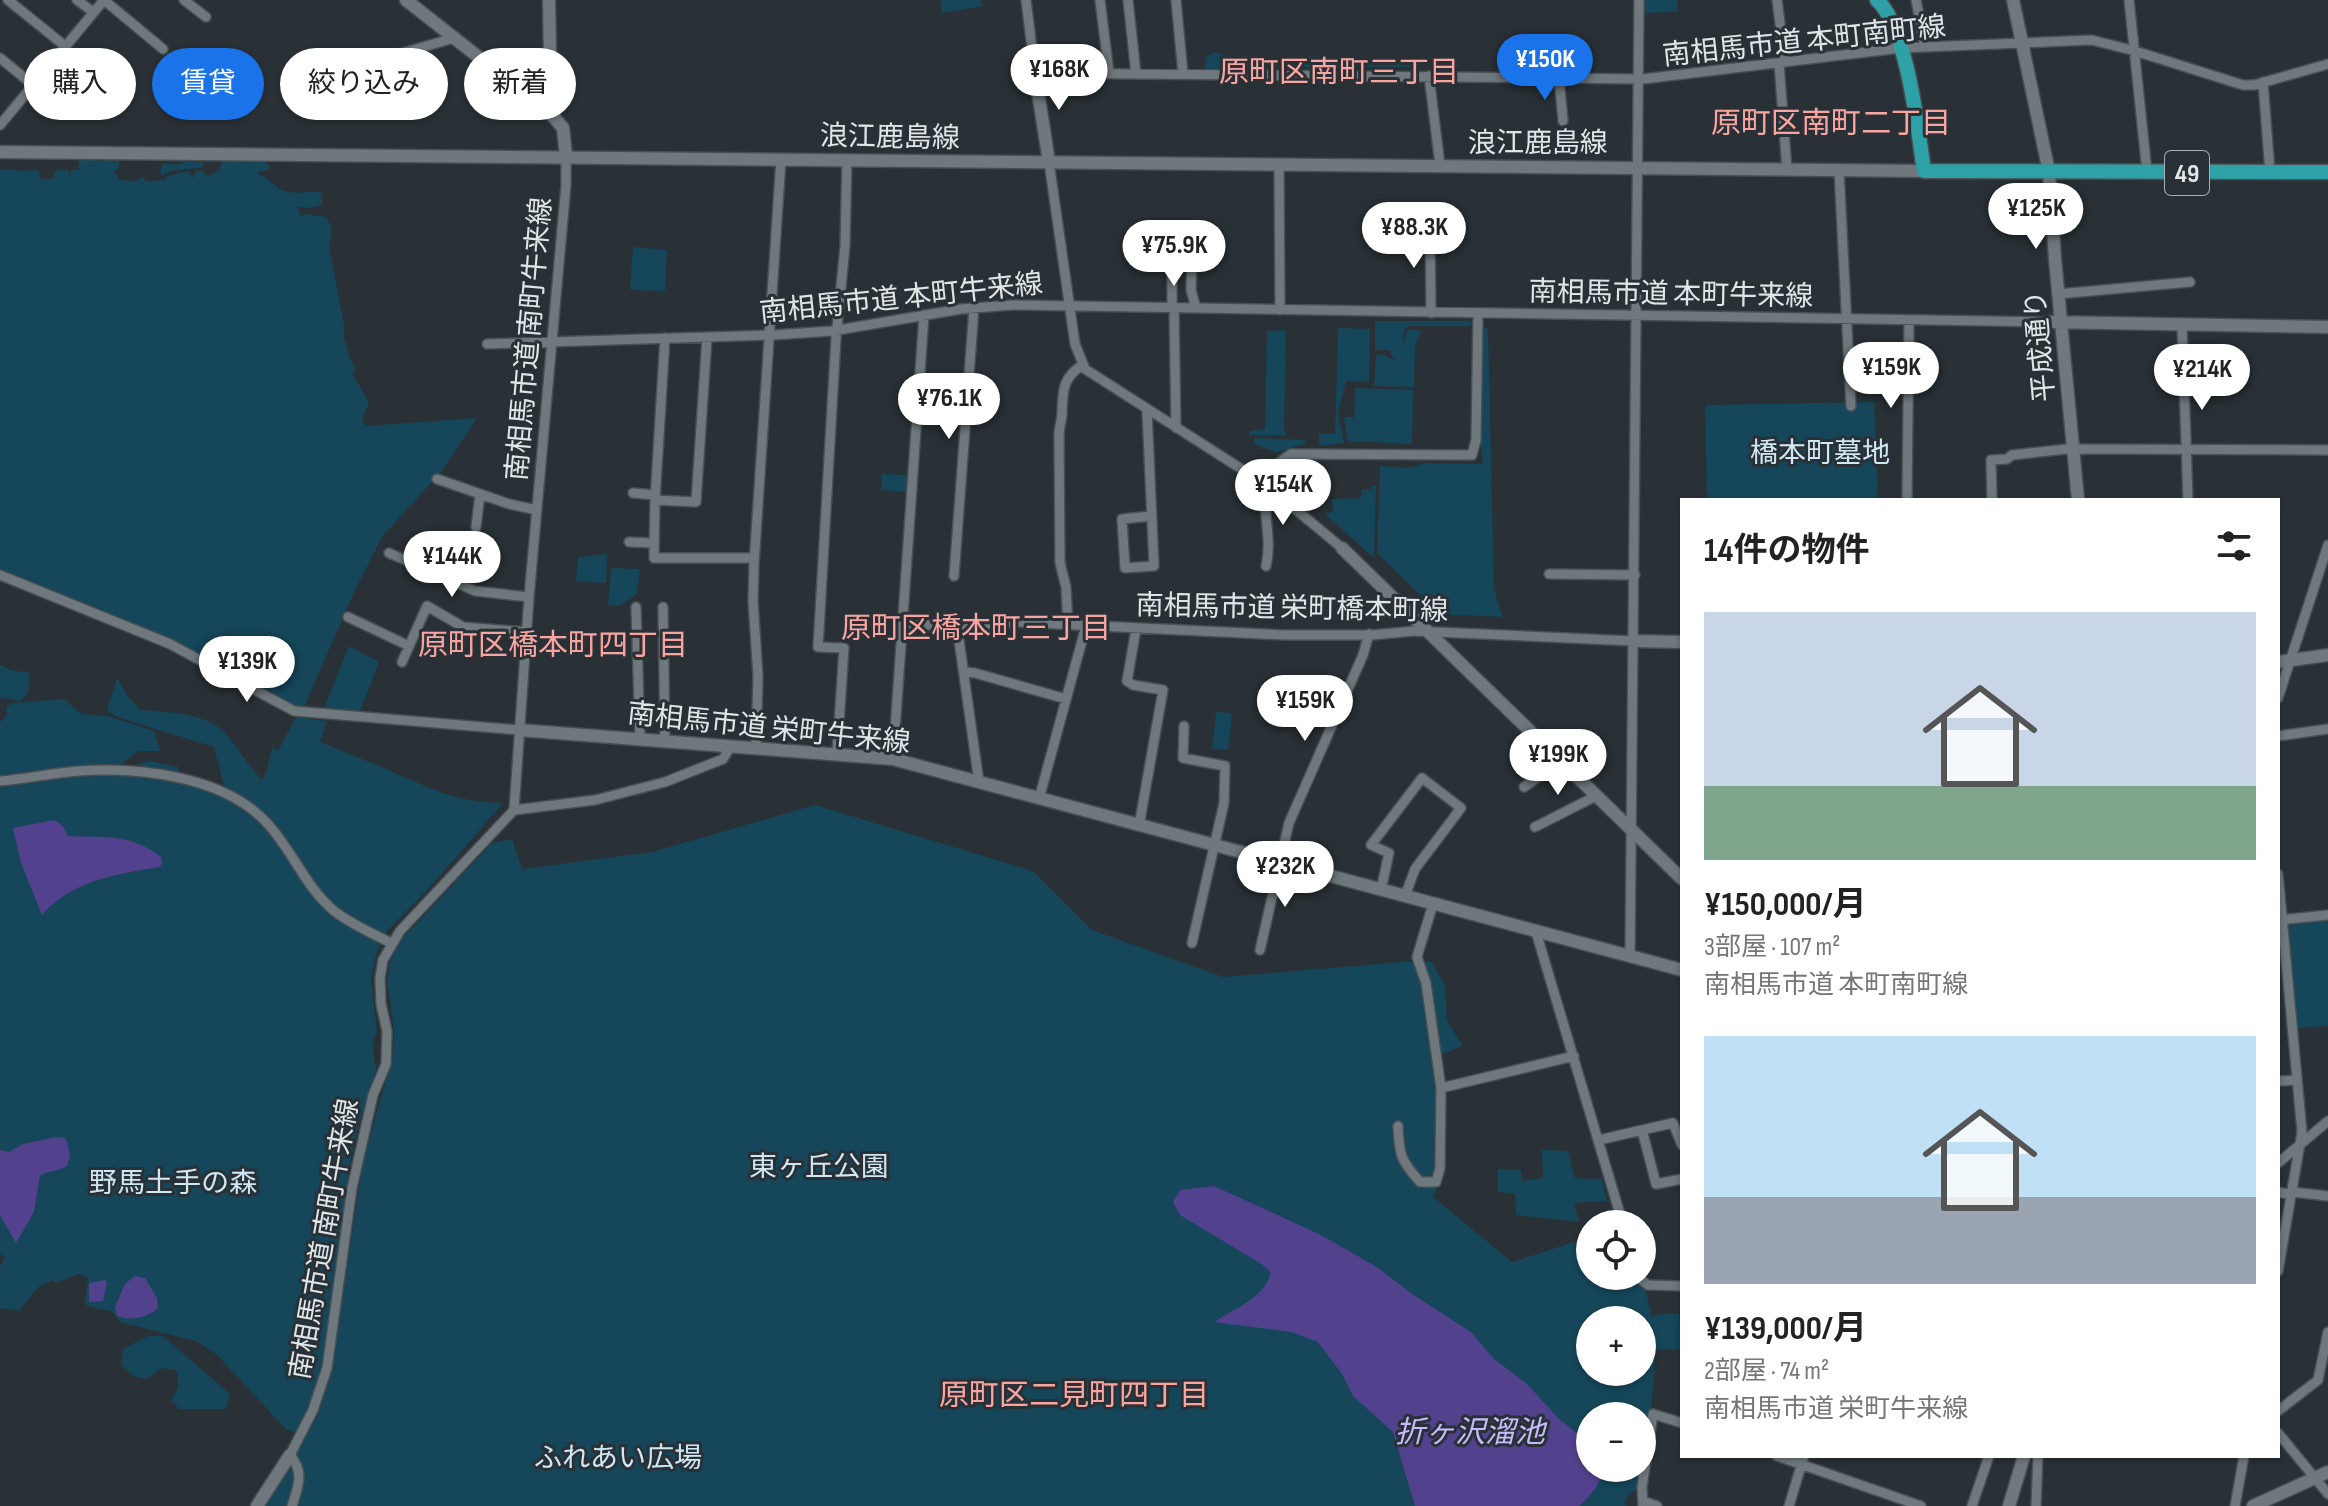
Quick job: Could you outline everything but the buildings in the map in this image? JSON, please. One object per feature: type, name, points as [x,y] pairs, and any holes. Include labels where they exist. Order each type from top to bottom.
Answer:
[{"type":"main road","points":[[1877,0],[1888,14],[1901,48],[1924,171]]},
{"type":"main road","name":"49","points":[[1924,171],[2328,172]]},
{"type":"street","points":[[8,0],[65,46],[104,0],[162,48]]},
{"type":"street","points":[[77,0],[93,12]]},
{"type":"street","points":[[184,0],[206,17]]},
{"type":"street","points":[[406,0],[467,48]]},
{"type":"street","points":[[549,0],[550,48]]},
{"type":"street","points":[[1026,0],[1075,344],[1082,365],[1093,376],[1265,484],[1342,548],[1680,877]]},
{"type":"street","points":[[1100,0],[1109,73]]},
{"type":"street","points":[[1128,0],[1136,74]]},
{"type":"street","points":[[1176,0],[1183,74]]},
{"type":"street","points":[[1630,957],[1639,0]]},
{"type":"street","points":[[1777,0],[1787,170]]},
{"type":"street","points":[[1916,0],[1925,47]]},
{"type":"street","name":"平成通り","points":[[2013,0],[2047,172],[2058,294],[2056,323],[2078,498]]},
{"type":"street","points":[[2129,0],[2147,172]]},
{"type":"street","points":[[420,48],[454,38]]},
{"type":"street","name":"南相馬市道 本町南町線","points":[[1035,73],[1639,78],[1901,48],[2092,40],[2234,83],[2250,85],[2328,64]]},
{"type":"street","points":[[0,58],[24,78]]},
{"type":"street","points":[[1429,76],[1440,165]]},
{"type":"street","points":[[1559,78],[1563,121]]},
{"type":"street","points":[[2263,82],[2270,172]]},
{"type":"street","points":[[0,125],[24,96]]},
{"type":"street","points":[[556,120],[563,128],[566,156]]},
{"type":"street","name":"浪江鹿島線","points":[[0,152],[1924,171]]},
{"type":"street","name":"南相馬市道 南町牛来線","points":[[257,1506],[302,1436],[319,1397],[331,1352],[352,1188],[373,1095],[386,1064],[387,1031],[381,1004],[380,978],[383,960],[391,943],[426,902],[514,810],[566,156]]},
{"type":"street","points":[[756,748],[758,676],[753,601],[754,558],[781,159]]},
{"type":"street","points":[[837,753],[844,648],[818,647],[837,330],[846,236],[847,159]]},
{"type":"street","points":[[1279,164],[1280,310]]},
{"type":"street","points":[[1839,170],[1851,406]]},
{"type":"street","points":[[1430,226],[1431,313]]},
{"type":"street","points":[[1172,248],[1176,428]]},
{"type":"street","points":[[1192,261],[1191,290],[1196,308]]},
{"type":"street","points":[[2058,294],[2190,282]]},
{"type":"street","name":"南相馬市道 本町牛来線","points":[[487,344],[770,336],[837,330],[974,308],[1071,305],[2328,327]]},
{"type":"street","points":[[954,576],[974,308]]},
{"type":"street","points":[[1266,566],[1265,484],[1278,464],[1291,454],[1472,455],[1476,446],[1478,314]]},
{"type":"street","points":[[893,759],[924,315]]},
{"type":"street","points":[[1907,498],[1909,321]]},
{"type":"street","points":[[2182,325],[2188,498]]},
{"type":"street","points":[[665,338],[654,558],[754,558]]},
{"type":"street","points":[[633,493],[696,502],[707,338]]},
{"type":"street","points":[[1068,626],[1066,587],[1060,563],[1059,434],[1062,387],[1069,374],[1082,365]]},
{"type":"street","points":[[1147,411],[1154,566],[1125,568],[1122,519],[1151,516]]},
{"type":"street","points":[[1992,498],[1991,460],[2073,449],[2328,450]]},
{"type":"street","points":[[437,479],[537,510]]},
{"type":"street","points":[[476,527],[480,494]]},
{"type":"street","points":[[629,542],[653,543]]},
{"type":"street","points":[[2280,686],[2284,662],[2328,545]]},
{"type":"street","points":[[389,553],[475,591],[529,597]]},
{"type":"street","points":[[1549,574],[1635,575]]},
{"type":"street","name":"南相馬市道 栄町牛来線","points":[[0,575],[170,644],[294,711],[893,759],[1680,970]]},
{"type":"street","points":[[402,662],[427,606],[463,627],[527,632]]},
{"type":"street","points":[[636,607],[640,738]]},
{"type":"street","points":[[663,607],[665,741]]},
{"type":"street","points":[[348,617],[409,646]]},
{"type":"street","name":"南相馬市道 栄町橋本町線","points":[[901,624],[957,626],[1007,622],[1217,633],[1430,632],[1680,642]]},
{"type":"street","points":[[957,626],[979,782]]},
{"type":"street","points":[[1039,799],[1086,626]]},
{"type":"street","points":[[1136,629],[1127,681],[1133,685],[1163,690],[1139,826]]},
{"type":"street","points":[[1260,950],[1279,862],[1294,811],[1363,655],[1369,634]]},
{"type":"street","points":[[2284,662],[2328,655]]},
{"type":"street","points":[[965,672],[1066,699]]},
{"type":"street","points":[[1184,726],[1183,758],[1225,766],[1224,803],[1192,943]]},
{"type":"street","points":[[2280,736],[2328,729]]},
{"type":"street","points":[[514,810],[595,800],[665,782],[723,759],[731,746]]},
{"type":"street","points":[[1524,787],[1561,761]]},
{"type":"street","points":[[0,781],[99,770],[189,780],[218,788],[251,808],[268,824],[313,887],[334,910],[391,943]]},
{"type":"street","points":[[1381,890],[1389,853],[1371,845],[1422,778],[1461,808],[1415,869],[1405,896]]},
{"type":"street","points":[[1535,827],[1596,796]]},
{"type":"street","points":[[1398,1126],[1399,1151],[1405,1165],[1420,1182],[1436,1182],[1440,1168],[1441,1088],[1426,983],[1417,957],[1433,904]]},
{"type":"street","points":[[2280,1260],[2302,1143],[2280,920],[2328,915]]},
{"type":"street","points":[[1536,932],[1619,1210]]},
{"type":"street","points":[[1441,1088],[1574,1056]]},
{"type":"street","points":[[2280,1081],[2297,1080]]},
{"type":"street","points":[[2280,1161],[2328,1121]]},
{"type":"street","points":[[1599,1140],[1673,1123],[1680,1140]]},
{"type":"street","points":[[1642,1130],[1656,1184],[1680,1179]]},
{"type":"street","points":[[2280,1192],[2328,1196]]},
{"type":"street","points":[[1656,1285],[1680,1286]]},
{"type":"street","points":[[2280,1409],[2319,1378],[2328,1332]]},
{"type":"street","points":[[1657,1506],[1643,1503],[1643,1477],[1653,1414],[1680,1422]]},
{"type":"street","points":[[2280,1435],[2328,1494]]},
{"type":"street","points":[[290,1455],[300,1478],[292,1506]]},
{"type":"street","points":[[1972,1506],[1988,1458]]},
{"type":"street","points":[[2009,1506],[2023,1458]]},
{"type":"street","points":[[2036,1506],[2038,1458]]},
{"type":"street","points":[[2235,1506],[2244,1458]]},
{"type":"street","points":[[1789,1506],[1803,1460],[1921,1506]]},
{"type":"street","points":[[2253,1506],[2328,1472]]},
{"type":"green space","points":[[941,0],[981,0],[982,6],[942,13]]},
{"type":"green space","points":[[1645,0],[1678,0],[1677,12],[1645,13]]},
{"type":"green space","points":[[1215,52],[1234,58],[1244,68],[1205,69],[1206,57]]},
{"type":"green space","points":[[1285,56],[1418,60],[1417,67],[1286,67]]},
{"type":"green space","points":[[80,156],[102,162],[106,156],[115,156],[120,163],[117,171],[113,172],[118,180],[136,181],[142,177],[147,181],[165,180],[168,176],[188,171],[193,178],[196,171],[203,171],[208,177],[219,170],[223,159],[231,162],[236,157],[247,163],[260,158],[270,166],[268,170],[258,172],[260,177],[262,175],[281,190],[322,193],[322,205],[297,207],[301,216],[326,217],[332,228],[329,246],[345,331],[343,334],[356,368],[353,374],[369,403],[362,419],[366,426],[477,418],[441,472],[382,537],[355,590],[304,707],[295,706],[176,641],[0,572],[0,169],[34,169],[39,171],[41,179],[53,179],[54,172],[61,169],[68,171],[70,176],[71,170],[80,170]]},
{"type":"green space","points":[[183,161],[204,163],[202,168],[173,170],[162,176],[160,170],[163,164],[183,164]]},
{"type":"green space","points":[[633,247],[667,250],[665,291],[630,290]]},
{"type":"green space","points":[[1375,321],[1469,321],[1471,326],[1409,326],[1402,341],[1406,343],[1407,331],[1414,329],[1421,332],[1415,345],[1414,387],[1374,386],[1376,355],[1382,354],[1393,360],[1397,358],[1392,358],[1390,350],[1375,350]]},
{"type":"green space","points":[[1338,328],[1370,329],[1369,382],[1346,381],[1338,413],[1344,443],[1319,446],[1319,433],[1335,434]]},
{"type":"green space","points":[[1483,328],[1488,328],[1494,589],[1502,617],[1440,614],[1377,553],[1380,466],[1410,468],[1424,463],[1483,464],[1480,442]]},
{"type":"green space","points":[[1286,330],[1284,429],[1287,435],[1249,435],[1250,431],[1265,429],[1267,331]]},
{"type":"green space","points":[[1355,388],[1413,390],[1412,444],[1348,441],[1344,417],[1353,417],[1354,427]]},
{"type":"green space","name":"橋本町墓地","points":[[1874,402],[1878,498],[1707,498],[1705,405]]},
{"type":"green space","points":[[1255,438],[1305,440],[1305,444],[1276,452],[1254,444]]},
{"type":"green space","points":[[882,474],[908,475],[907,492],[881,490]]},
{"type":"green space","points":[[1376,486],[1374,558],[1324,513],[1333,512],[1332,499],[1361,498],[1362,489],[1372,489]]},
{"type":"green space","points":[[607,554],[606,583],[576,581],[578,557]]},
{"type":"green space","points":[[611,568],[640,569],[637,594],[621,605],[608,606]]},
{"type":"green space","points":[[349,646],[379,662],[360,711],[324,708]]},
{"type":"green space","points":[[0,665],[30,673],[28,693],[21,701],[0,698]]},
{"type":"green space","name":"野馬土手の森","points":[[117,678],[140,710],[186,714],[218,727],[262,780],[272,747],[278,751],[296,717],[327,721],[320,742],[427,787],[470,800],[503,803],[432,885],[386,932],[376,954],[371,980],[377,1032],[373,1039],[374,1062],[377,1068],[350,1161],[327,1340],[309,1403],[296,1432],[287,1430],[216,1354],[196,1341],[120,1322],[113,1312],[85,1305],[88,1278],[79,1274],[38,1287],[19,1311],[0,1308],[0,1267],[5,1257],[0,1254],[0,722],[7,715],[6,707],[13,703],[64,699],[81,714],[107,716],[154,731],[160,751],[138,751],[109,773],[150,761],[179,767],[175,782],[250,802],[224,786],[214,747],[117,717],[107,710]]},
{"type":"green space","points":[[1216,712],[1232,713],[1228,750],[1212,749]]},
{"type":"green space","name":"東ヶ丘公園","points":[[815,805],[1033,871],[1092,930],[1223,977],[1432,962],[1445,986],[1447,1021],[1463,1046],[1440,1055],[1445,1093],[1445,1164],[1433,1197],[1512,1262],[1576,1243],[1576,1290],[1646,1290],[1649,1306],[1576,1306],[1576,1386],[1653,1386],[1652,1402],[1576,1402],[1576,1482],[1639,1482],[1638,1488],[1629,1494],[1625,1504],[1628,1506],[261,1506],[318,1415],[330,1378],[363,1162],[393,1055],[394,1029],[387,980],[391,959],[402,939],[492,843],[512,839],[522,869],[652,852]]},
{"type":"green space","points":[[2328,919],[2328,1026],[2297,1028],[2288,925]]},
{"type":"green space","points":[[1542,1150],[1568,1151],[1575,1178],[1602,1179],[1607,1201],[1574,1203],[1576,1222],[1516,1215],[1515,1194],[1498,1192],[1498,1169],[1521,1170],[1522,1181],[1543,1178]]},
{"type":"green space","name":"東ヶ丘公園","points":[[1679,1313],[1680,1350],[1656,1349],[1656,1315]]},
{"type":"green space","points":[[148,1336],[163,1336],[230,1394],[226,1409],[179,1409],[171,1400],[178,1388],[178,1371],[161,1368],[147,1379],[133,1376],[121,1365],[123,1349]]},
{"type":"water","points":[[54,820],[62,825],[68,836],[128,840],[150,849],[161,857],[162,863],[160,867],[112,876],[81,886],[54,903],[42,915],[21,863],[13,828]]},
{"type":"water","points":[[65,1138],[68,1144],[70,1157],[67,1166],[40,1176],[34,1212],[16,1243],[0,1215],[0,1150],[9,1152],[23,1144]]},
{"type":"water","name":"折ヶ沢溜池","points":[[1214,1186],[1319,1234],[1377,1267],[1471,1332],[1494,1359],[1527,1384],[1559,1419],[1576,1432],[1576,1482],[1599,1482],[1591,1494],[1579,1506],[1415,1506],[1393,1432],[1353,1396],[1342,1374],[1318,1342],[1291,1332],[1214,1322],[1262,1290],[1271,1273],[1263,1265],[1180,1215],[1173,1202],[1180,1190]]},
{"type":"water","points":[[135,1276],[145,1278],[157,1298],[158,1308],[139,1318],[117,1316],[115,1307],[125,1284]]},
{"type":"water","points":[[105,1280],[103,1301],[89,1302],[89,1283]]},
{"type":"district","name":"原町区南町三丁目","points":[[1339,72]]},
{"type":"district","name":"原町区南町二丁目","points":[[1831,123]]},
{"type":"district","name":"原町区橋本町三丁目","points":[[976,628]]},
{"type":"district","name":"原町区橋本町四丁目","points":[[553,645]]},
{"type":"district","name":"原町区二見町四丁目","points":[[1074,1395]]},
{"type":"park label","name":"ふれあい広場","points":[[618,1457]]}]
